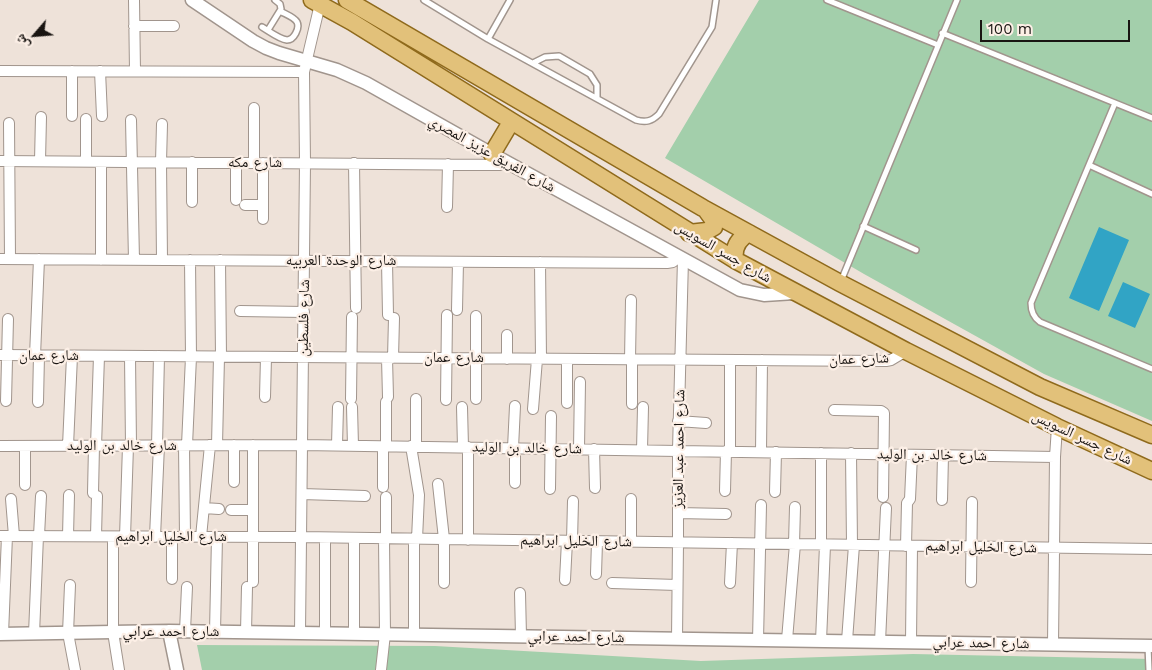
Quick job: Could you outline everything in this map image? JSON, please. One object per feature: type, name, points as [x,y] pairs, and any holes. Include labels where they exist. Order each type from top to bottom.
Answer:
[{"type":"main road","name":"شارع جسر السويس","points":[[347,0],[703,208],[840,283],[1040,387],[1152,435]]},
{"type":"main road","name":"شارع جسر السويس","points":[[316,2],[352,22],[735,260],[906,351],[1057,427],[1152,471]]},
{"type":"main road","points":[[492,154],[511,122]]},
{"type":"main road","points":[[689,233],[710,231],[715,226],[713,218],[703,208]]},
{"type":"main road","points":[[735,260],[737,244],[740,239],[749,233]]},
{"type":"street","points":[[134,0],[135,71]]},
{"type":"street","name":"شارع الفريق عزيز المصري","points":[[192,0],[253,41],[305,66],[337,70],[359,80],[510,165],[747,292],[774,295],[796,293]]},
{"type":"street","name":"شارع فلسطين","points":[[300,633],[305,66],[316,2]]},
{"type":"street","points":[[134,26],[174,26]]},
{"type":"street","points":[[0,71],[135,71],[305,66]]},
{"type":"street","points":[[72,71],[72,116]]},
{"type":"street","points":[[100,71],[102,116]]},
{"type":"street","points":[[254,108],[263,219]]},
{"type":"street","points":[[40,161],[41,117]]},
{"type":"street","points":[[86,119],[86,162]]},
{"type":"street","points":[[131,120],[134,260]]},
{"type":"street","points":[[5,259],[5,161],[9,123]]},
{"type":"street","points":[[162,124],[162,260]]},
{"type":"street","name":"شارع مكه","points":[[5,161],[510,165]]},
{"type":"street","points":[[101,162],[101,260]]},
{"type":"street","points":[[192,162],[192,202]]},
{"type":"street","points":[[236,162],[241,202],[263,205]]},
{"type":"street","points":[[353,446],[351,403],[355,261],[354,163]]},
{"type":"street","points":[[447,207],[448,164]]},
{"type":"street","name":"شارع الوحدة العربيه","points":[[5,259],[667,263],[681,258]]},
{"type":"street","name":"شارع احمد عبد العزيز","points":[[677,639],[681,258]]},
{"type":"street","points":[[38,402],[39,259]]},
{"type":"street","points":[[185,537],[186,445],[191,356],[190,260]]},
{"type":"street","points":[[201,537],[214,445],[220,357],[220,260]]},
{"type":"street","points":[[381,670],[385,634],[385,446],[391,316],[387,261]]},
{"type":"street","points":[[457,310],[458,262]]},
{"type":"street","points":[[534,408],[539,359],[540,262]]},
{"type":"street","points":[[631,300],[632,404]]},
{"type":"street","points":[[240,311],[304,312]]},
{"type":"street","points":[[446,400],[447,315]]},
{"type":"street","points":[[476,316],[476,399]]},
{"type":"street","points":[[6,400],[4,355],[8,319]]},
{"type":"street","points":[[507,335],[507,359]]},
{"type":"street","name":"شارع عمان","points":[[4,355],[886,361],[906,351]]},
{"type":"street","points":[[68,446],[72,356]]},
{"type":"street","points":[[96,536],[95,446],[99,356]]},
{"type":"street","points":[[125,537],[130,446],[130,356]]},
{"type":"street","points":[[155,537],[159,356]]},
{"type":"street","points":[[265,397],[266,357]]},
{"type":"street","points":[[567,359],[567,403]]},
{"type":"street","points":[[725,491],[730,360]]},
{"type":"street","points":[[761,452],[762,360]]},
{"type":"street","points":[[579,449],[580,382]]},
{"type":"street","points":[[414,635],[419,495],[414,446],[416,399]]},
{"type":"street","points":[[515,406],[515,483]]},
{"type":"street","points":[[337,445],[338,407]]},
{"type":"street","points":[[462,407],[466,447],[468,540]]},
{"type":"street","points":[[642,450],[643,407]]},
{"type":"street","points":[[834,410],[883,411],[883,497]]},
{"type":"street","points":[[550,489],[551,416]]},
{"type":"street","points":[[678,422],[706,422]]},
{"type":"street","points":[[1053,644],[1054,457],[1057,427]]},
{"type":"street","points":[[234,445],[234,482]]},
{"type":"street","points":[[246,632],[253,537],[253,445]]},
{"type":"street","name":"شارع خالد بن الوليد","points":[[0,446],[337,445],[1054,457]]},
{"type":"street","points":[[25,446],[25,485]]},
{"type":"street","points":[[594,449],[594,488]]},
{"type":"street","points":[[775,492],[776,452]]},
{"type":"street","points":[[821,453],[823,545],[821,641]]},
{"type":"street","points":[[847,641],[853,545],[851,453]]},
{"type":"street","points":[[911,642],[907,503],[910,499],[912,454]]},
{"type":"street","points":[[942,455],[942,500]]},
{"type":"street","points":[[438,484],[444,540],[444,583]]},
{"type":"street","points":[[68,536],[69,494]]},
{"type":"street","points":[[302,494],[365,496]]},
{"type":"street","points":[[34,634],[40,496]]},
{"type":"street","points":[[1,634],[11,499]]},
{"type":"street","points":[[631,499],[631,542]]},
{"type":"street","points":[[565,580],[573,501]]},
{"type":"street","points":[[971,582],[972,502]]},
{"type":"street","points":[[758,640],[760,505]]},
{"type":"street","points":[[787,640],[795,544],[795,507]]},
{"type":"street","points":[[204,508],[219,509]]},
{"type":"street","points":[[880,642],[886,508]]},
{"type":"street","points":[[231,510],[253,510]]},
{"type":"street","points":[[678,513],[726,514]]},
{"type":"street","name":"شارع الخليل ابراهيم","points":[[7,536],[301,537],[1152,549]]},
{"type":"street","points":[[113,537],[113,632],[119,670]]},
{"type":"street","points":[[172,537],[172,579]]},
{"type":"street","points":[[215,632],[217,537]]},
{"type":"street","points":[[324,538],[325,634]]},
{"type":"street","points":[[354,538],[354,634]]},
{"type":"street","points":[[596,574],[597,542]]},
{"type":"street","points":[[730,583],[732,544]]},
{"type":"street","points":[[612,583],[678,585]]},
{"type":"street","points":[[70,585],[68,633],[75,670]]},
{"type":"street","points":[[185,631],[187,587]]},
{"type":"street","points":[[520,594],[521,636]]},
{"type":"street","points":[[169,631],[177,670]]},
{"type":"street","name":"شارع احمد عرابي","points":[[1,634],[185,631],[1150,646]]},
{"type":"lane","points":[[275,0],[280,4],[280,11],[265,28],[289,40],[294,37],[298,23],[280,11]]},
{"type":"lane","points":[[424,0],[488,39],[636,120],[649,121],[659,114],[712,27],[716,0]]},
{"type":"lane","points":[[488,39],[510,0]]},
{"type":"lane","points":[[828,0],[938,45]]},
{"type":"lane","points":[[843,6],[845,0]]},
{"type":"lane","points":[[840,283],[957,0]]},
{"type":"lane","points":[[942,34],[1152,118]]},
{"type":"lane","points":[[533,63],[545,57],[559,56],[590,74],[596,86],[597,98]]},
{"type":"lane","points":[[1115,103],[1031,303],[1031,308],[1040,322],[1152,369]]},
{"type":"lane","points":[[1089,165],[1152,194]]},
{"type":"lane","points":[[864,226],[916,250]]},
{"type":"lane","points":[[1149,670],[1150,646]]},
{"type":"green space","points":[[759,0],[1152,0],[1152,421],[1044,374],[864,274],[665,158]]},
{"type":"green space","points":[[197,645],[435,646],[701,661],[913,654],[1152,659],[1152,670],[202,670]]},
{"type":"water","points":[[1099,227],[1129,240],[1099,311],[1069,298]]},
{"type":"water","points":[[1123,282],[1150,294],[1135,328],[1108,316]]}]
